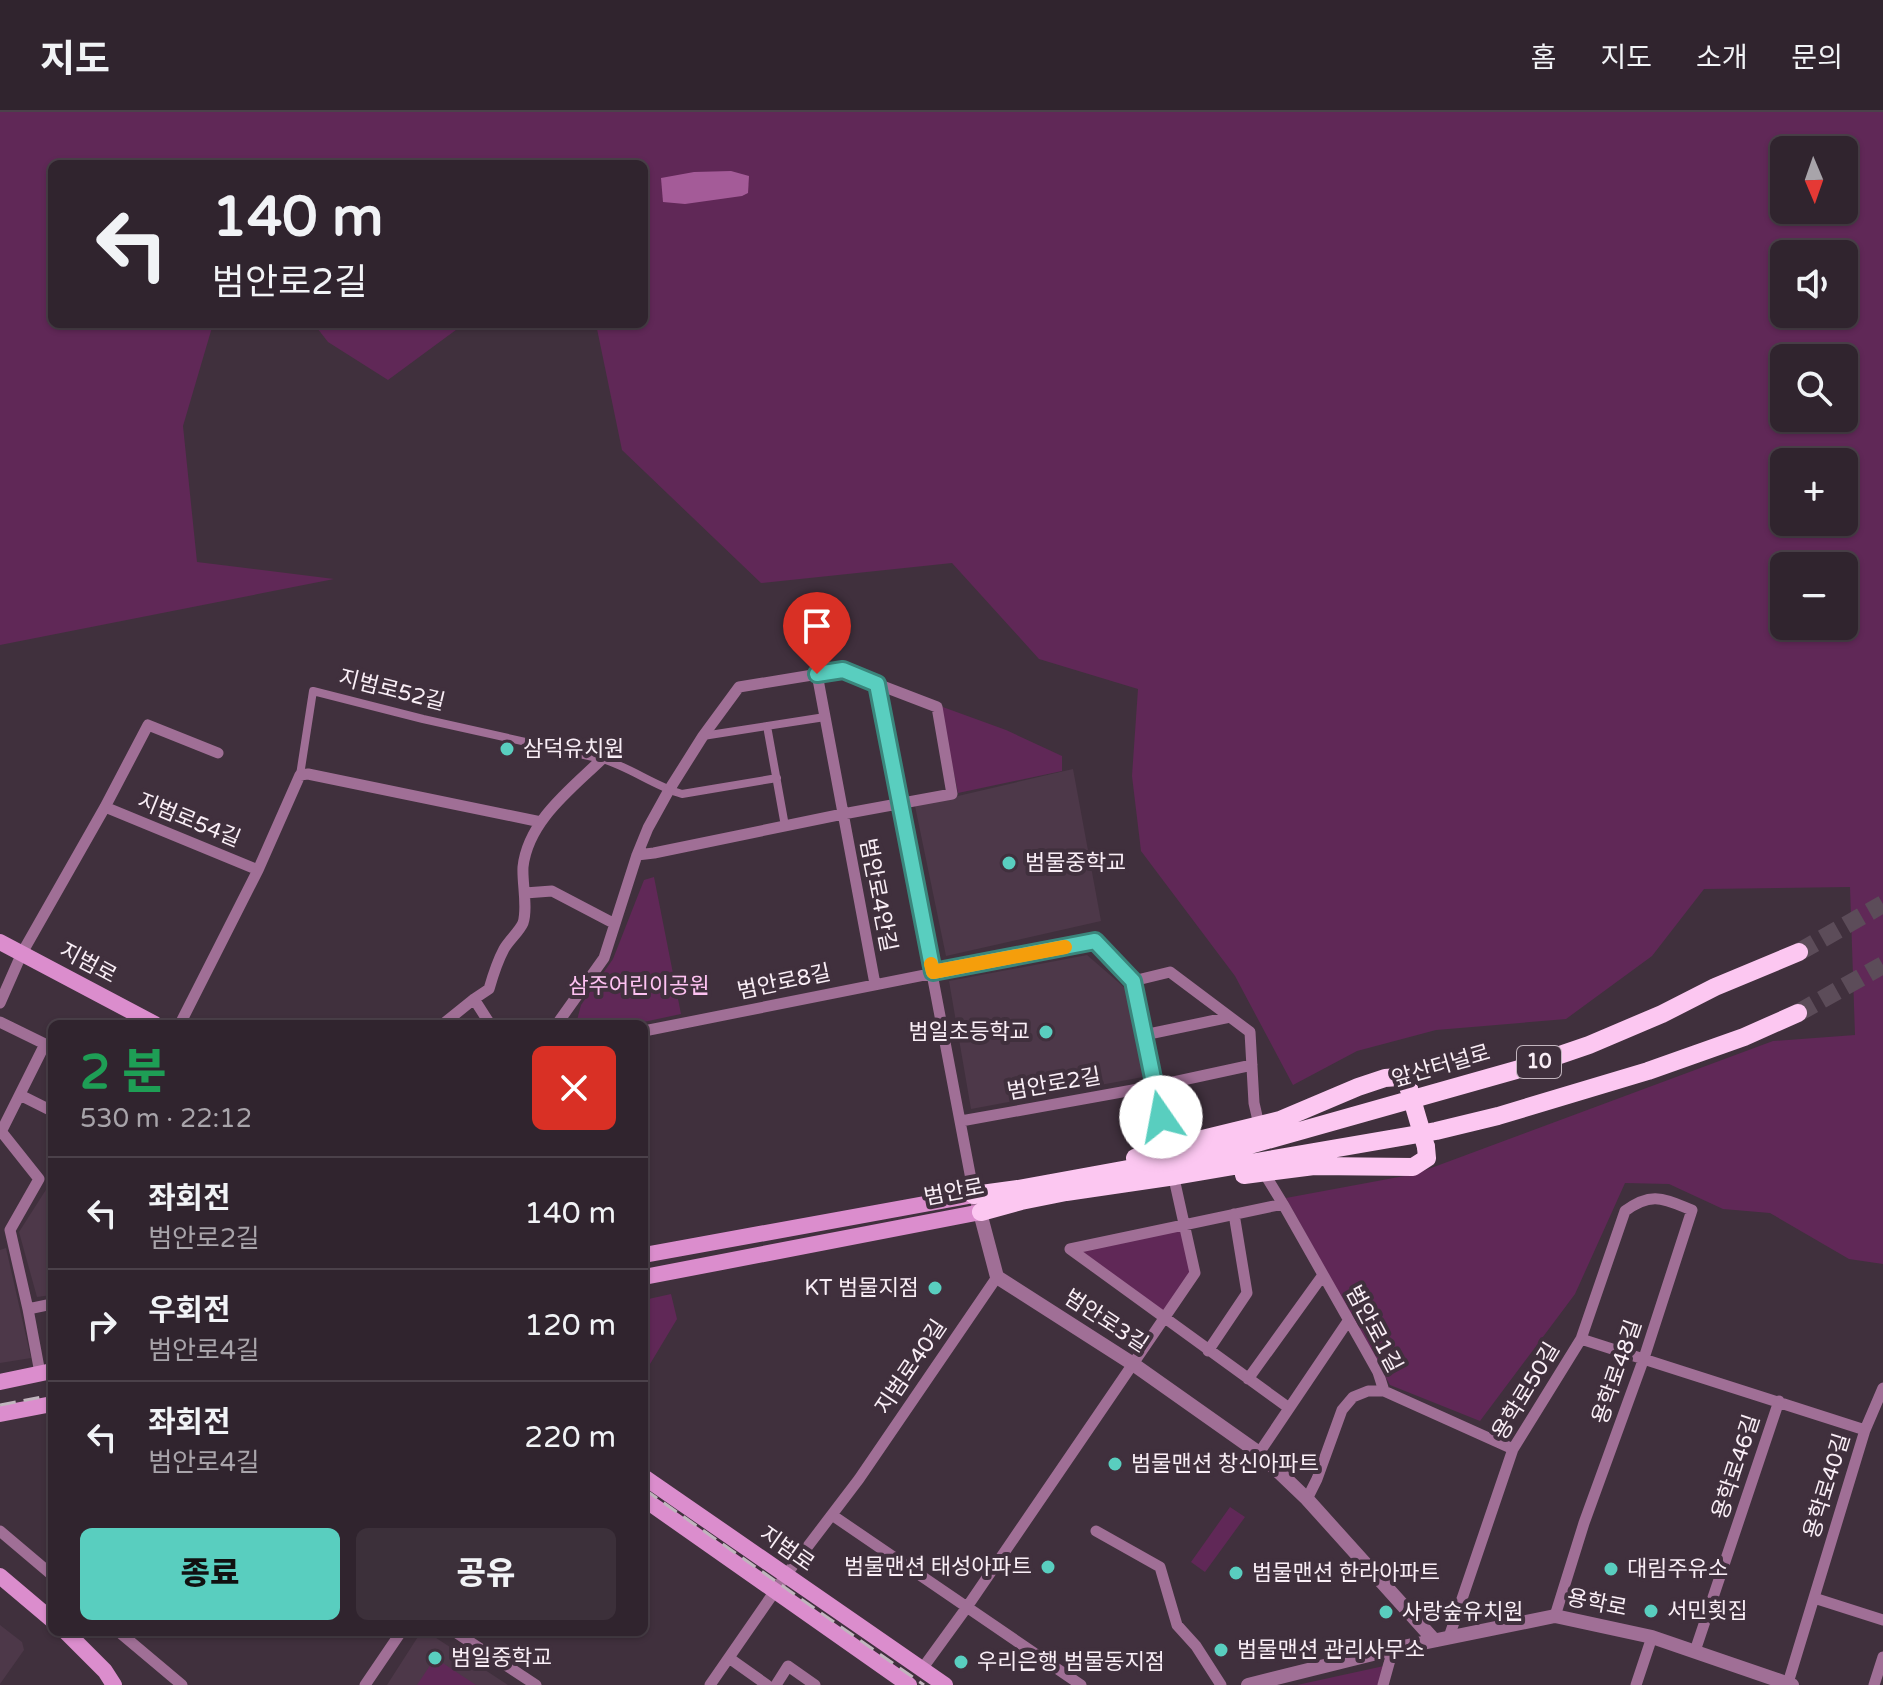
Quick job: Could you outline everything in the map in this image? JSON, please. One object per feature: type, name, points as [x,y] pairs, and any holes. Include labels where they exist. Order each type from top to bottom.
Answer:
[{"type":"highway","name":"앞산터널로","points":[[1266,1149],[1362,1112],[1516,1070],[1589,1045],[1799,952]]},
{"type":"highway","name":"10","points":[[1266,1149],[1436,1131],[1527,1108],[1648,1071],[1744,1037],[1798,1013]]},
{"type":"highway","points":[[1066,1192],[1175,1183],[1266,1149],[1280,1120],[1385,1078],[1398,1077],[1409,1089],[1427,1158],[1413,1167],[1314,1166],[1266,1149],[1168,1148],[1081,1177]]},
{"type":"highway","name":"범안로","points":[[978,1203],[1081,1177],[1232,1150],[1266,1149]]},
{"type":"highway","name":"범안로","points":[[978,1203],[1021,1201],[1175,1176],[1266,1149]]},
{"type":"main road","name":"지범로","points":[[0,942],[148,1020]]},
{"type":"main road","name":"범안로","points":[[648,1254],[978,1203]]},
{"type":"main road","name":"범안로","points":[[648,1276],[978,1203]]},
{"type":"main road","points":[[0,1382],[46,1372]]},
{"type":"main road","points":[[0,1414],[48,1405]]},
{"type":"main road","name":"지범로","points":[[648,1480],[945,1685]]},
{"type":"main road","points":[[648,1502],[909,1685]]},
{"type":"main road","points":[[0,1576],[48,1617]]},
{"type":"main road","points":[[70,1636],[105,1671],[114,1685]]},
{"type":"street","points":[[560,1020],[604,958],[648,828],[703,736],[739,687],[843,670],[877,684],[961,1121],[997,1277]]},
{"type":"street","name":"범안로4안길","points":[[817,674],[875,984]]},
{"type":"street","name":"범안로4안길","points":[[637,855],[952,794],[937,707],[877,684]]},
{"type":"street","name":"지범로52길","points":[[182,1020],[258,870],[300,775],[313,691],[602,759],[669,790]]},
{"type":"street","points":[[703,736],[825,717]]},
{"type":"street","points":[[0,1003],[22,953],[148,725],[218,753]]},
{"type":"street","points":[[767,726],[785,826]]},
{"type":"street","points":[[448,1020],[489,989],[500,956],[522,924],[525,893],[523,870],[527,845],[541,822],[602,759]]},
{"type":"street","points":[[300,775],[308,774],[541,822]]},
{"type":"street","points":[[669,790],[682,794],[777,778]]},
{"type":"street","name":"지범로54길","points":[[105,807],[258,870]]},
{"type":"street","points":[[525,893],[552,891],[615,924]]},
{"type":"street","points":[[933,972],[1095,941],[1133,981],[1168,1148]]},
{"type":"street","name":"범안로8길","points":[[648,1030],[933,972]]},
{"type":"street","points":[[1133,981],[1170,972],[1250,1032],[1254,1103],[1266,1149]]},
{"type":"street","points":[[474,999],[487,1020]]},
{"type":"street","points":[[1144,1035],[1230,1017]]},
{"type":"street","points":[[0,1022],[48,1046]]},
{"type":"street","points":[[39,1179],[1,1131],[48,1048]]},
{"type":"street","name":"범안로2길","points":[[961,1121],[1252,1065]]},
{"type":"street","points":[[20,1095],[48,1109]]},
{"type":"street","name":"범안로1길","points":[[1266,1149],[1283,1204],[1378,1372],[1384,1391],[1513,1449]]},
{"type":"street","points":[[39,1179],[48,1178]]},
{"type":"street","points":[[39,1179],[10,1230],[46,1372]]},
{"type":"street","points":[[922,1669],[1195,1273],[1175,1183]]},
{"type":"street","name":"용학로48길","points":[[1555,1616],[1692,1210],[1650,1198],[1625,1211]]},
{"type":"street","points":[[1283,1204],[1070,1249],[1289,1408]]},
{"type":"street","name":"용학로50길","points":[[1442,1639],[1513,1449],[1581,1339],[1625,1211]]},
{"type":"street","points":[[1208,1351],[1247,1293],[1234,1214]]},
{"type":"street","points":[[1248,1379],[1323,1275]]},
{"type":"street","name":"범안로3길","points":[[997,1277],[1133,1364],[1259,1453],[1442,1639]]},
{"type":"street","name":"지범로40길","points":[[834,1513],[997,1277]]},
{"type":"street","points":[[28,1309],[48,1305]]},
{"type":"street","points":[[1259,1453],[1348,1321]]},
{"type":"street","name":"용학로46길","points":[[1581,1339],[1779,1401],[1695,1651]]},
{"type":"street","name":"용학로40길","points":[[1790,1684],[1865,1430],[1883,1388]]},
{"type":"street","points":[[1307,1499],[1342,1410],[1353,1397],[1368,1391],[1384,1391]]},
{"type":"street","points":[[1779,1401],[1865,1430]]},
{"type":"street","points":[[710,1685],[786,1575],[834,1513],[1081,1685]]},
{"type":"street","points":[[0,1531],[48,1572]]},
{"type":"street","points":[[1096,1531],[1160,1567],[1177,1625],[1196,1646],[1221,1685]]},
{"type":"street","points":[[1814,1598],[1883,1620]]},
{"type":"street","name":"용학로","points":[[1248,1685],[1393,1649],[1555,1616],[1652,1637],[1790,1684]]},
{"type":"street","points":[[124,1636],[182,1685]]},
{"type":"street","points":[[365,1685],[398,1636]]},
{"type":"street","points":[[461,1636],[536,1685]]},
{"type":"street","points":[[1636,1685],[1652,1637]]},
{"type":"street","points":[[1383,1685],[1393,1649]]},
{"type":"street","points":[[1874,1685],[1883,1657]]},
{"type":"street","points":[[729,1658],[767,1685]]},
{"type":"street","points":[[776,1685],[788,1666],[815,1685]]},
{"type":"shaded area","points":[[731,171],[749,176],[748,193],[685,204],[663,202],[661,178],[694,172]]},
{"type":"shaded area","name":"범물중학교","points":[[1073,769],[1101,921],[946,956],[915,806]]},
{"type":"shaded area","name":"범일초등학교","points":[[1087,955],[1125,988],[1143,1077],[971,1109],[949,981]]},
{"type":"shaded area","points":[[48,1187],[48,1296],[37,1297],[19,1232]]},
{"type":"shaded area","points":[[6,1248],[31,1358],[0,1363],[0,1250]]},
{"type":"shaded area","points":[[0,1625],[22,1642],[24,1650],[0,1684]]},
{"type":"shaded area","name":"범일중학교","points":[[418,1636],[433,1636],[508,1685],[387,1685]]},
{"type":"green space","points":[[0,112],[1883,112],[1883,1264],[1849,1259],[1770,1213],[1723,1209],[1669,1184],[1625,1183],[1575,1294],[1480,1421],[1390,1385],[1286,1198],[1415,1174],[1773,1041],[1855,1035],[1850,887],[1704,889],[1652,956],[1566,1019],[1436,1030],[1357,1051],[1293,1085],[1235,976],[1141,851],[1132,776],[1138,689],[1039,659],[952,563],[761,583],[622,450],[597,328],[648,328],[648,160],[48,160],[48,328],[212,328],[183,426],[197,562],[334,579],[0,645]]},
{"type":"green space","points":[[317,328],[459,328],[388,380],[328,342]]},
{"type":"green space","points":[[940,706],[1006,730],[1062,756],[1062,771],[958,793]]},
{"type":"green space","name":"삼주어린이공원","points":[[654,877],[681,1014],[648,1021],[577,1020],[581,1005],[613,959],[644,880]]},
{"type":"green space","points":[[1180,1229],[1191,1273],[1162,1312],[1084,1253],[1084,1251]]},
{"type":"green space","points":[[671,1294],[677,1319],[648,1367],[648,1299]]},
{"type":"green space","points":[[1230,1507],[1245,1517],[1205,1572],[1191,1562]]},
{"type":"green space","points":[[435,1658],[476,1685],[417,1685]]},
{"type":"green space","points":[[1384,1666],[1378,1685],[1297,1685]]},
{"type":"tunnel","points":[[1799,952],[1883,904]]},
{"type":"tunnel","points":[[1798,1013],[1883,965]]},
{"type":"railway","points":[[0,1405],[48,1396]]},
{"type":"railway","points":[[648,1492],[924,1685]]},
{"type":"slow traffic","points":[[931,964],[933,972],[1065,947]]},
{"type":"place","name":"삼덕유치원","points":[[507,749]]},
{"type":"place","name":"범물중학교","points":[[1009,863]]},
{"type":"place","name":"범일초등학교","points":[[1046,1032]]},
{"type":"place","name":"KT 범물지점","points":[[935,1288]]},
{"type":"place","name":"범물맨션 창신아파트","points":[[1115,1464]]},
{"type":"place","name":"범물맨션 태성아파트","points":[[1048,1567]]},
{"type":"place","name":"대림주유소","points":[[1611,1569]]},
{"type":"place","name":"범물맨션 한라아파트","points":[[1236,1573]]},
{"type":"place","name":"서민횟집","points":[[1651,1611]]},
{"type":"place","name":"사랑숲유치원","points":[[1386,1612]]},
{"type":"place","name":"범물맨션 관리사무소","points":[[1221,1650]]},
{"type":"place","name":"범일중학교","points":[[435,1658]]},
{"type":"place","name":"우리은행 범물동지점","points":[[961,1662]]},
{"type":"route","points":[[817,674],[843,670],[877,684],[933,972],[1095,941],[1133,981],[1161,1117]]}]
